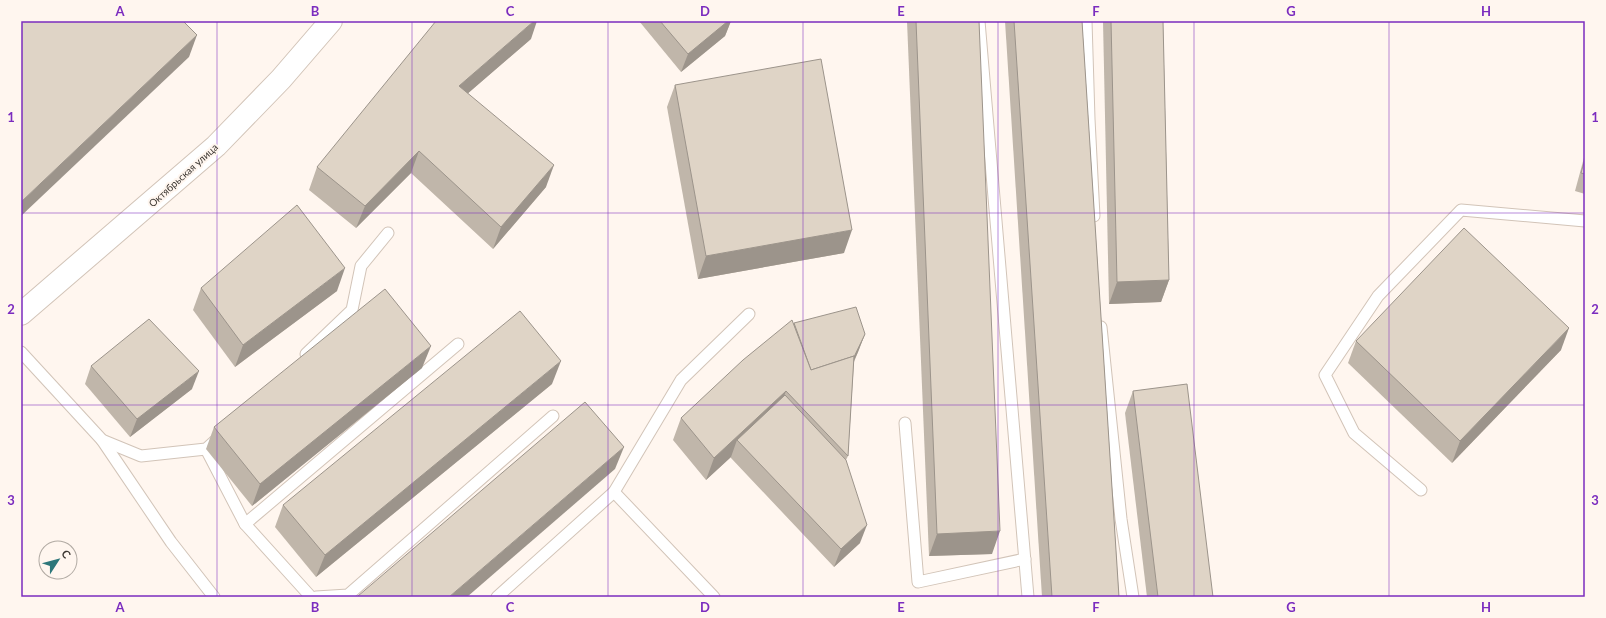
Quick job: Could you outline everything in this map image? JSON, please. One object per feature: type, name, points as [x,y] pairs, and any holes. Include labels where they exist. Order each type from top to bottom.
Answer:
[{"type":"street","name":"Октябрьская улица","points":[[21,314],[216,146],[281,79],[331,21]]},
{"type":"lane","points":[[979,21],[1028,597]]},
{"type":"lane","points":[[1086,21],[1088,120],[1095,223]]},
{"type":"lane","points":[[1421,490],[1354,433],[1325,375],[1378,296],[1461,210],[1585,221]]},
{"type":"lane","points":[[296,363],[352,310],[361,266],[388,233]]},
{"type":"lane","points":[[497,597],[614,492],[681,380],[749,314]]},
{"type":"lane","points":[[1101,319],[1121,519],[1133,597]]},
{"type":"lane","points":[[245,524],[458,344]]},
{"type":"lane","points":[[21,352],[102,440],[171,542],[214,597]]},
{"type":"lane","points":[[316,597],[348,595],[553,416]]},
{"type":"lane","points":[[906,423],[918,582],[1025,559]]},
{"type":"lane","points":[[102,440],[141,456],[206,449],[223,433]]},
{"type":"lane","points":[[206,449],[245,524],[311,597]]},
{"type":"lane","points":[[614,492],[714,597]]},
{"type":"building","points":[[21,21],[183,21],[197,35],[21,202]]},
{"type":"building","points":[[436,21],[534,21],[459,86],[554,165],[501,227],[419,151],[365,206],[317,167]]},
{"type":"building","points":[[660,21],[728,21],[688,54]]},
{"type":"building","points":[[916,21],[979,21],[1000,531],[937,534]]},
{"type":"building","points":[[1014,21],[1082,21],[1119,597],[1052,597]]},
{"type":"building","points":[[1111,21],[1163,21],[1169,280],[1117,282]]},
{"type":"building","points":[[821,59],[852,230],[706,256],[675,85]]},
{"type":"building","points":[[1585,159],[1585,174],[1581,173]]},
{"type":"building","points":[[297,205],[345,268],[243,345],[201,288]]},
{"type":"building","points":[[1464,228],[1569,328],[1460,441],[1356,341]]},
{"type":"building","points":[[385,289],[431,346],[260,484],[214,427]]},
{"type":"building","points":[[856,307],[865,334],[854,357],[811,370],[794,323]]},
{"type":"building","points":[[520,311],[561,361],[325,555],[283,505]]},
{"type":"building","points":[[149,319],[199,371],[137,419],[91,366]]},
{"type":"building","points":[[792,320],[811,370],[854,356],[848,456],[786,391],[714,458],[681,418],[743,360]]},
{"type":"building","points":[[1187,384],[1213,597],[1158,597],[1133,391]]},
{"type":"building","points":[[785,395],[846,460],[867,525],[841,549],[737,440]]},
{"type":"building","points":[[585,402],[624,447],[449,597],[358,597],[358,596]]}]
